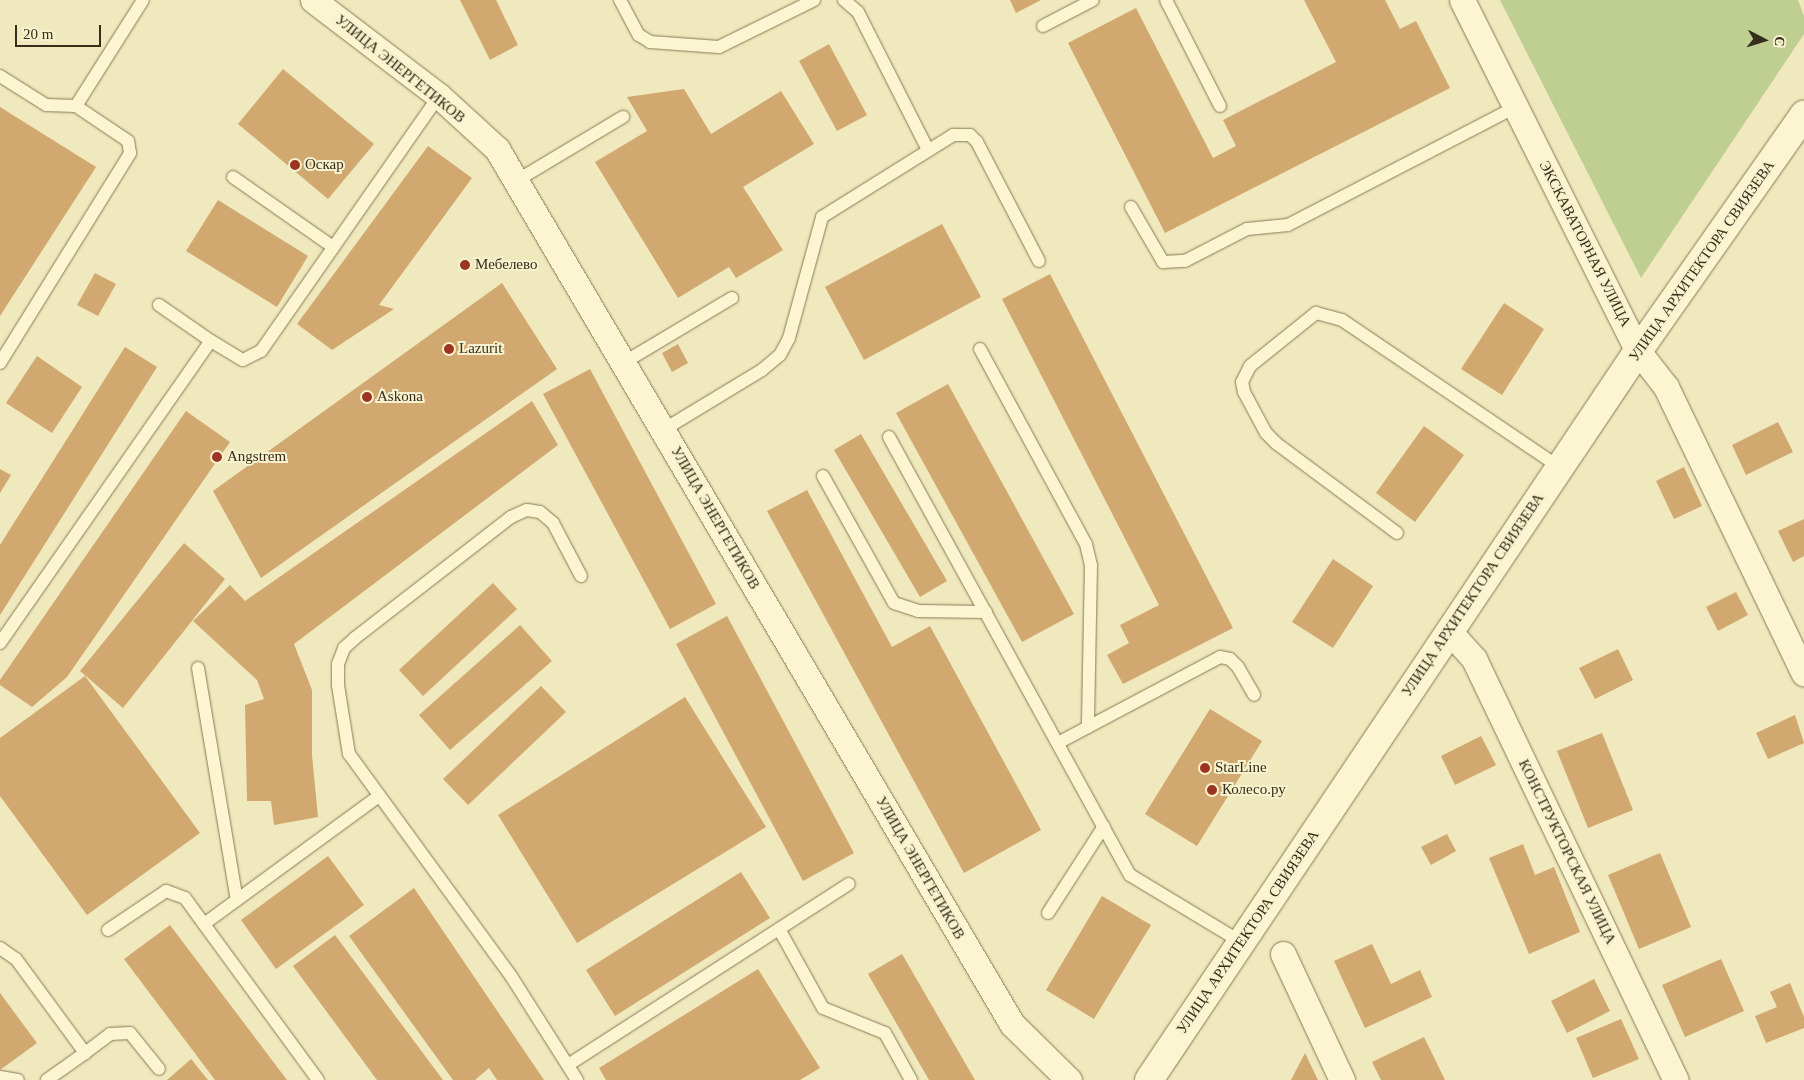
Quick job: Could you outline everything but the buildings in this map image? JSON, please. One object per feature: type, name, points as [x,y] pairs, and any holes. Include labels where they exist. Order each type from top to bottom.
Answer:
[{"type":"main road","name":"УЛИЦА АРХИТЕКТОРА СВИЯЗЕВА","points":[[1149,1080],[1559,467],[1804,115]]},
{"type":"street","name":"УЛИЦА ЭНЕРГЕТИКОВ","points":[[312,0],[439,96],[497,149],[1012,1024],[1069,1080]]},
{"type":"street","name":"ЭКСКАВАТОРНАЯ УЛИЦА","points":[[1462,0],[1638,351],[1666,386],[1804,674]]},
{"type":"street","name":"КОНСТРУКТОРСКАЯ УЛИЦА","points":[[1449,631],[1474,660],[1676,1080]]},
{"type":"street","points":[[1283,954],[1342,1080]]},
{"type":"lane","points":[[76,106],[143,0]]},
{"type":"lane","points":[[620,0],[639,35],[650,42],[719,48],[814,0]]},
{"type":"lane","points":[[844,0],[858,12],[928,150]]},
{"type":"lane","points":[[1043,26],[1094,0]]},
{"type":"lane","points":[[1166,0],[1220,106]]},
{"type":"lane","points":[[0,76],[46,105],[76,106],[124,137],[130,153],[0,363]]},
{"type":"lane","points":[[159,305],[232,356],[253,358],[439,96]]},
{"type":"lane","points":[[1131,207],[1155,253],[1163,262],[1179,262],[1247,229],[1288,225],[1516,107]]},
{"type":"lane","points":[[516,181],[624,117]]},
{"type":"lane","points":[[663,430],[762,370],[780,355],[789,338],[822,217],[953,135],[970,135],[1039,261]]},
{"type":"lane","points":[[233,177],[333,247]]},
{"type":"lane","points":[[623,363],[732,298]]},
{"type":"lane","points":[[1397,533],[1276,443],[1266,433],[1244,392],[1242,382],[1250,366],[1316,313],[1342,320],[1559,467]]},
{"type":"lane","points":[[0,643],[211,341]]},
{"type":"lane","points":[[980,349],[1086,544],[1091,565],[1088,727]]},
{"type":"lane","points":[[889,437],[1130,874],[1241,942]]},
{"type":"lane","points":[[823,476],[894,602],[918,611],[986,612]]},
{"type":"lane","points":[[577,1080],[511,976],[379,796],[345,742],[338,684],[338,664],[344,648],[511,517],[526,510],[540,512],[552,523],[581,576]]},
{"type":"lane","points":[[1058,744],[1220,657],[1230,659],[1238,667],[1254,695]]},
{"type":"lane","points":[[198,668],[237,900]]},
{"type":"lane","points":[[204,924],[379,796]]},
{"type":"lane","points":[[1048,913],[1104,826]]},
{"type":"lane","points":[[568,1065],[849,884]]},
{"type":"lane","points":[[108,930],[166,891],[185,898],[318,1080]]},
{"type":"lane","points":[[779,929],[823,1008],[885,1033],[911,1080]]},
{"type":"lane","points":[[0,948],[16,959],[85,1053]]},
{"type":"lane","points":[[48,1080],[110,1034],[130,1033],[160,1069]]},
{"type":"lane","points":[[0,1077],[18,1080]]},
{"type":"green space","points":[[1500,0],[1798,0],[1804,16],[1804,34],[1641,278]]},
{"type":"place","name":"Оскар","points":[[295,165]]},
{"type":"place","name":"Мебелево","points":[[465,265]]},
{"type":"place","name":"Lazurit","points":[[449,349]]},
{"type":"place","name":"Askona","points":[[367,397]]},
{"type":"place","name":"Angstrem","points":[[217,457]]},
{"type":"place","name":"StarLine","points":[[1205,768]]},
{"type":"place","name":"Колесо.ру","points":[[1212,790]]}]
